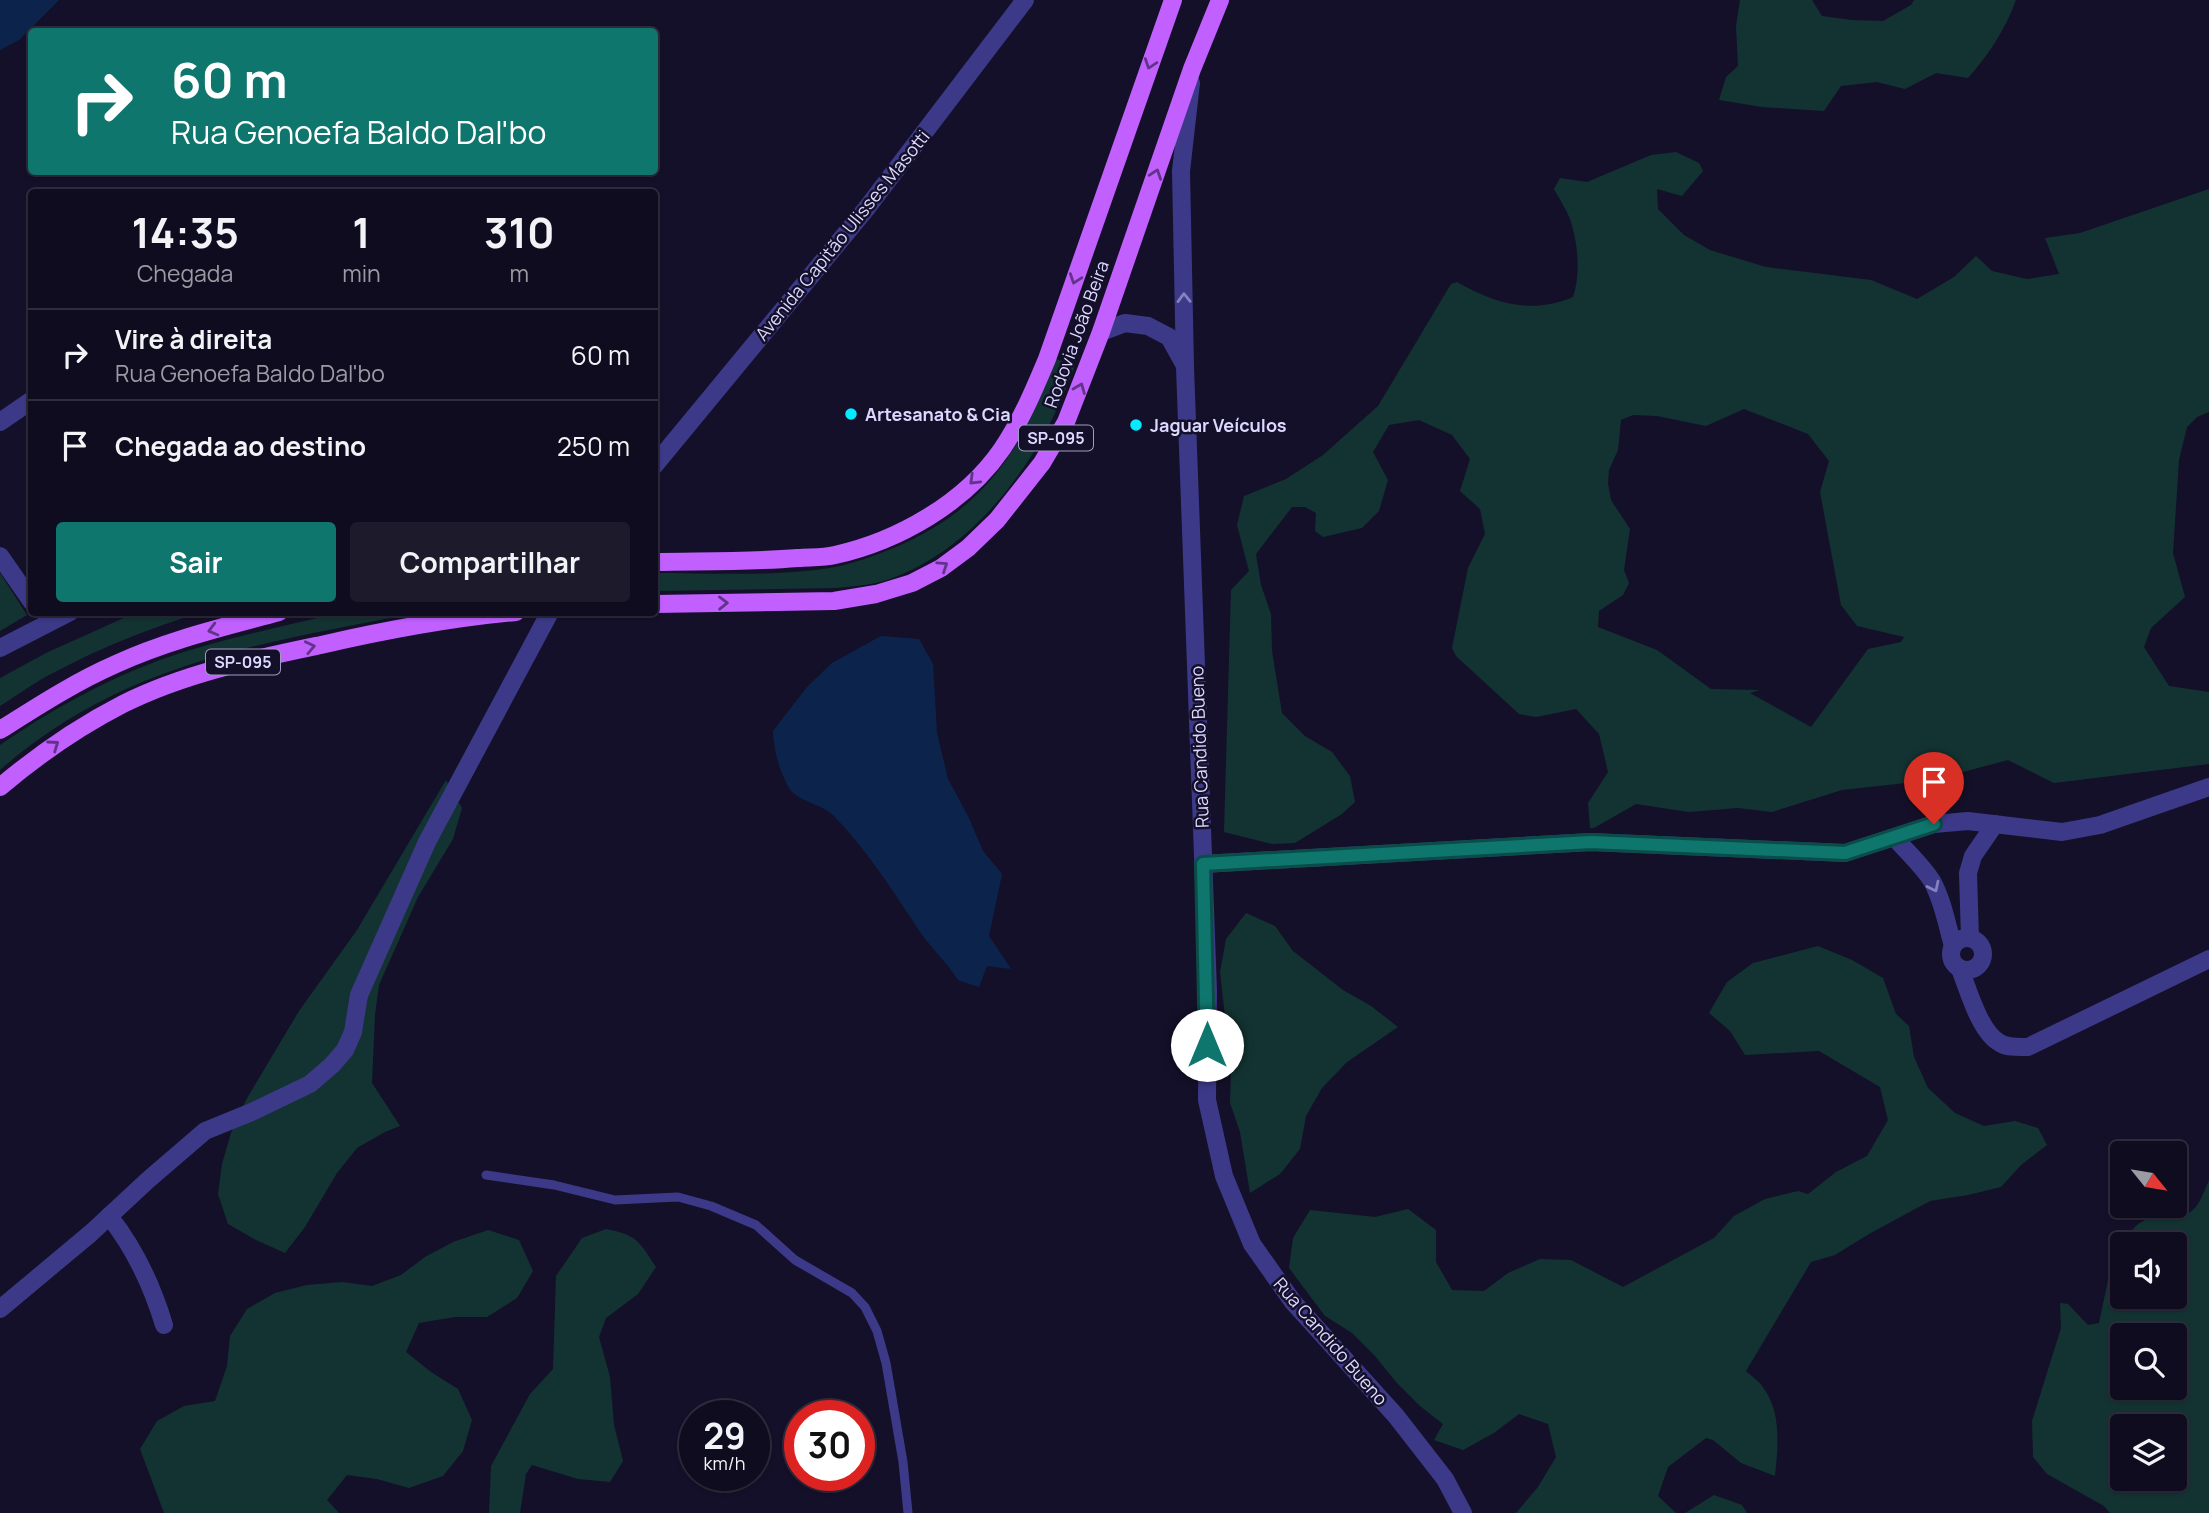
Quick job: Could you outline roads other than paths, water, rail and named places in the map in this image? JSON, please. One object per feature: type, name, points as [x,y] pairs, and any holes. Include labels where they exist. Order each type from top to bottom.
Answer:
[{"type":"main road","name":"Rodovia João Beira","points":[[658,562],[779,560],[833,556],[869,545],[911,527],[941,509],[975,480],[1002,450],[1028,405],[1173,0]]},
{"type":"main road","name":"Rodovia João Beira","points":[[658,604],[834,601],[876,594],[912,583],[941,568],[968,548],[997,520],[1042,463],[1066,422],[1101,332],[1192,69],[1220,0]]},
{"type":"main road","name":"SP-095","points":[[0,730],[64,689],[118,663],[178,639],[264,616]]},
{"type":"main road","name":"SP-095","points":[[0,787],[32,760],[75,730],[125,703],[179,681],[240,662],[400,627],[480,616]]},
{"type":"street","name":"Avenida Capitão Ulisses Masotti","points":[[658,461],[866,209],[1025,0]]},
{"type":"street","name":"Rua Candido Bueno","points":[[1192,69],[1181,171],[1185,367],[1208,991],[1207,1100],[1224,1176],[1252,1244],[1293,1302],[1396,1416],[1445,1479],[1463,1513]]},
{"type":"street","points":[[1101,332],[1125,323],[1149,326],[1169,337],[1185,367]]},
{"type":"street","points":[[0,422],[28,403]]},
{"type":"street","points":[[0,556],[28,596]]},
{"type":"street","points":[[0,1309],[205,1131],[310,1084],[345,1050],[353,1032],[359,995],[427,842],[548,616]]},
{"type":"street","points":[[0,648],[42,618]]},
{"type":"street","points":[[1203,864],[1591,842],[1845,853],[1934,824],[1968,821],[2062,832],[2100,825],[2209,787]]},
{"type":"street","points":[[1970,938],[1968,873],[1973,856],[1995,824]]},
{"type":"street","points":[[1895,838],[1933,883],[1953,946],[1953,963],[1968,971],[1977,968],[1983,961],[1981,945],[1970,938],[1959,940],[1953,946]]},
{"type":"street","points":[[1960,969],[1990,1036],[2007,1046],[2028,1047],[2209,959]]},
{"type":"street","points":[[109,1216],[127,1238],[156,1297],[164,1325]]},
{"type":"lane","points":[[486,1175],[554,1185],[615,1200],[678,1198],[711,1206],[756,1225],[795,1260],[852,1293],[865,1307],[877,1331],[886,1363],[903,1462],[908,1513]]},
{"type":"water","points":[[0,0],[59,0],[28,28],[19,40],[0,50]]},
{"type":"water","points":[[881,636],[919,639],[933,664],[937,733],[948,779],[983,851],[1002,874],[989,936],[1011,969],[987,966],[979,987],[958,980],[923,936],[857,842],[829,812],[793,793],[785,781],[778,761],[773,731],[807,687],[832,663]]},
{"type":"place","name":"Artesanato & Cia","points":[[851,414]]},
{"type":"place","name":"Jaguar Veículos","points":[[1136,425]]}]
